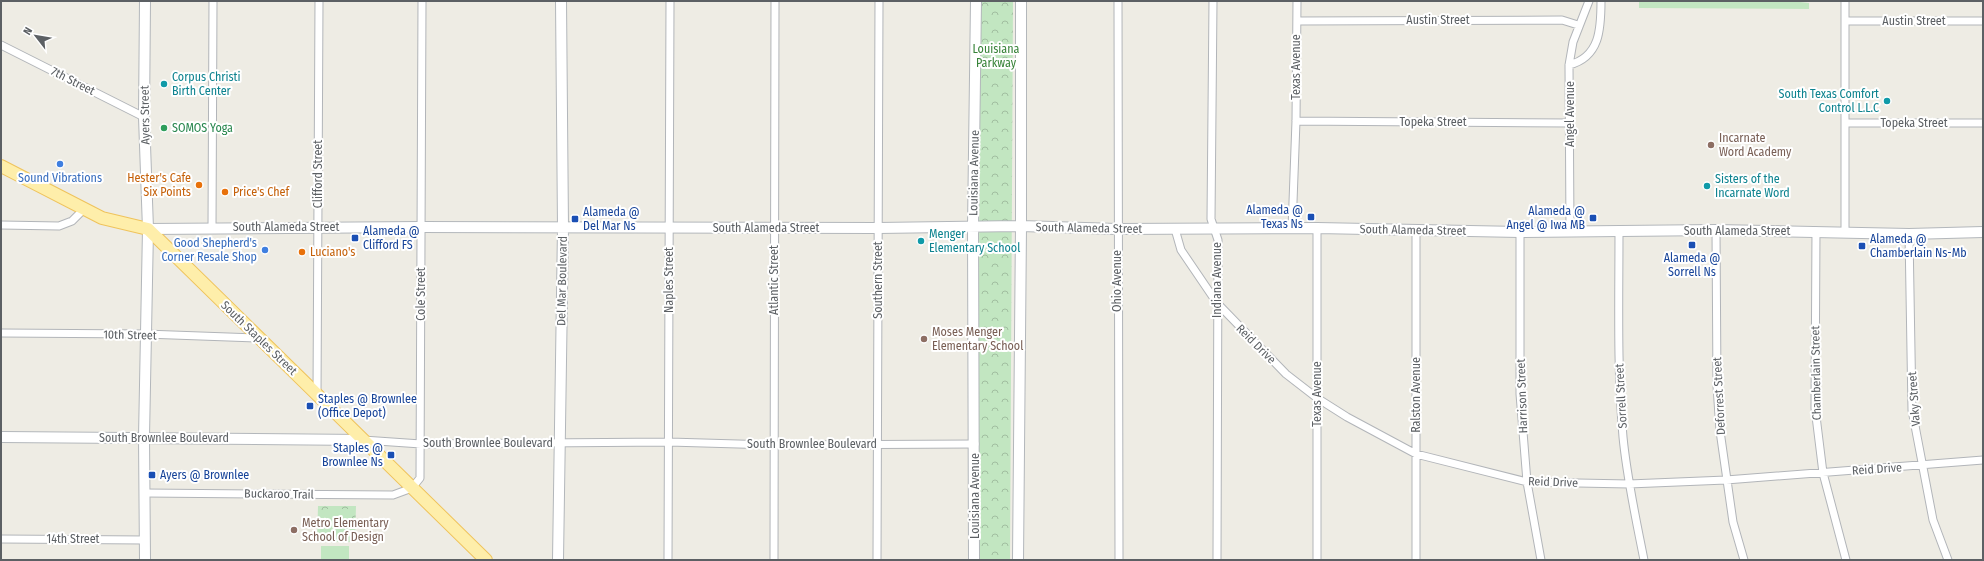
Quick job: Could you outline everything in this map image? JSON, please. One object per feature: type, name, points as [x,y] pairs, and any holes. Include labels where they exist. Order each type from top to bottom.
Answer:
[{"type":"main road","name":"Ayers Street","points":[[145,1],[144,117],[148,229],[145,334],[145,493]]},
{"type":"main road","name":"Del Mar Boulevard","points":[[558,560],[563,228],[561,1]]},
{"type":"main road","name":"Louisiana Avenue","points":[[974,560],[975,444],[973,227],[976,1]]},
{"type":"main road","points":[[1018,560],[1021,226],[1021,1]]},
{"type":"main road","points":[[1,166],[102,218],[148,229]]},
{"type":"main road","name":"South Alameda Street","points":[[148,229],[421,226],[563,228],[878,228],[1021,226],[1117,229],[1317,228],[1520,232],[1716,230],[1909,234],[1983,232]]},
{"type":"main road","name":"South Staples Street","points":[[148,229],[486,560]]},
{"type":"main road","name":"South Brownlee Boulevard","points":[[1,437],[363,440]]},
{"type":"main road","points":[[145,493],[145,560]]},
{"type":"street","points":[[212,228],[213,1]]},
{"type":"street","name":"Clifford Street","points":[[317,395],[319,1]]},
{"type":"street","name":"Cole Street","points":[[412,488],[420,478],[421,444],[422,1]]},
{"type":"street","name":"Naples Street","points":[[668,560],[670,1]]},
{"type":"street","name":"Atlantic Street","points":[[774,560],[775,1]]},
{"type":"street","name":"Southern Street","points":[[877,560],[879,1]]},
{"type":"street","name":"Ohio Avenue","points":[[1118,1],[1117,229],[1119,560]]},
{"type":"street","name":"Indiana Avenue","points":[[1213,1],[1212,219],[1218,240],[1217,560]]},
{"type":"street","name":"Texas Avenue","points":[[1292,229],[1296,121],[1297,1]]},
{"type":"street","name":"Angel Avenue","points":[[1570,231],[1569,65],[1578,25],[1588,1]]},
{"type":"street","points":[[1569,65],[1580,62],[1587,57],[1594,47],[1600,25],[1602,1]]},
{"type":"street","points":[[1845,1],[1845,232]]},
{"type":"street","name":"Austin Street","points":[[1297,21],[1562,20],[1578,25]]},
{"type":"street","name":"Austin Street","points":[[1845,21],[1983,21]]},
{"type":"street","name":"7th Street","points":[[1,45],[144,117]]},
{"type":"street","name":"Topeka Street","points":[[1296,121],[1570,123]]},
{"type":"street","name":"Topeka Street","points":[[1845,123],[1983,123]]},
{"type":"street","points":[[1,225],[59,226],[72,221],[84,209]]},
{"type":"street","name":"Texas Avenue","points":[[1317,228],[1317,560]]},
{"type":"street","name":"Reid Drive","points":[[1175,229],[1181,250],[1217,304],[1286,374],[1317,398],[1372,431],[1416,454],[1527,482],[1629,484],[1726,480],[1983,460]]},
{"type":"street","name":"Ralston Avenue","points":[[1416,230],[1416,560]]},
{"type":"street","name":"Deforrest Street","points":[[1716,230],[1717,386],[1726,480],[1733,522],[1744,560]]},
{"type":"street","name":"Sorrell Street","points":[[1619,231],[1619,360],[1623,437],[1629,484],[1644,560]]},
{"type":"street","name":"Chamberlain Street","points":[[1816,231],[1815,408],[1823,473],[1846,560]]},
{"type":"street","name":"Harrison Street","points":[[1520,232],[1520,394],[1527,482],[1541,560]]},
{"type":"street","name":"Vaky Street","points":[[1909,234],[1912,410],[1933,520],[1948,560]]},
{"type":"street","name":"10th Street","points":[[1,334],[145,334],[258,338]]},
{"type":"street","name":"South Brownlee Boulevard","points":[[363,440],[421,444],[669,442],[774,444],[975,444]]},
{"type":"street","name":"Buckaroo Trail","points":[[145,493],[393,495],[412,488]]},
{"type":"street","name":"14th Street","points":[[1,539],[145,540]]},
{"type":"green space","name":"Louisiana Parkway","points":[[980,1],[1013,1],[1010,560],[978,560]]},
{"type":"green space","points":[[1801,1],[1800,2],[1809,3],[1809,9],[1639,8],[1639,2]]},
{"type":"green space","points":[[318,506],[356,506],[355,542],[317,542]]},
{"type":"green space","points":[[325,509],[350,509],[349,521],[324,521]]},
{"type":"green space","points":[[324,526],[350,526],[349,538],[324,538]]},
{"type":"green space","points":[[321,546],[349,546],[349,560],[321,560]]},
{"type":"place","name":"Corpus Christi Birth Center","points":[[164,84]]},
{"type":"place","name":"South Texas Comfort Control L.L.C","points":[[1887,101]]},
{"type":"place","name":"SOMOS Yoga","points":[[164,128]]},
{"type":"place","name":"Incarnate Word Academy","points":[[1711,145]]},
{"type":"place","name":"Sound Vibrations","points":[[60,164]]},
{"type":"place","name":"Hester's Cafe Six Points","points":[[199,185]]},
{"type":"place","name":"Sisters of the Incarnate Word","points":[[1707,186]]},
{"type":"place","name":"Price's Chef","points":[[225,192]]},
{"type":"place","name":"Alameda @ Texas Ns","points":[[1311,217]]},
{"type":"place","name":"Alameda @ Angel @ Iwa MB","points":[[1593,218]]},
{"type":"place","name":"Alameda @ Del Mar Ns","points":[[575,219]]},
{"type":"place","name":"Alameda @ Clifford FS","points":[[355,238]]},
{"type":"place","name":"Menger Elementary School","points":[[921,241]]},
{"type":"place","name":"Alameda @ Sorrell Ns","points":[[1692,245]]},
{"type":"place","name":"Alameda @ Chamberlain Ns-Mb","points":[[1862,246]]},
{"type":"place","name":"Good Shepherd's Corner Resale Shop","points":[[265,250]]},
{"type":"place","name":"Luciano's","points":[[302,252]]},
{"type":"place","name":"Moses Menger Elementary School","points":[[924,339]]},
{"type":"place","name":"Staples @ Brownlee (Office Depot)","points":[[310,406]]},
{"type":"place","name":"Staples @ Brownlee Ns","points":[[391,455]]},
{"type":"place","name":"Ayers @ Brownlee","points":[[152,475]]},
{"type":"place","name":"Metro Elementary School of Design","points":[[294,530]]}]
